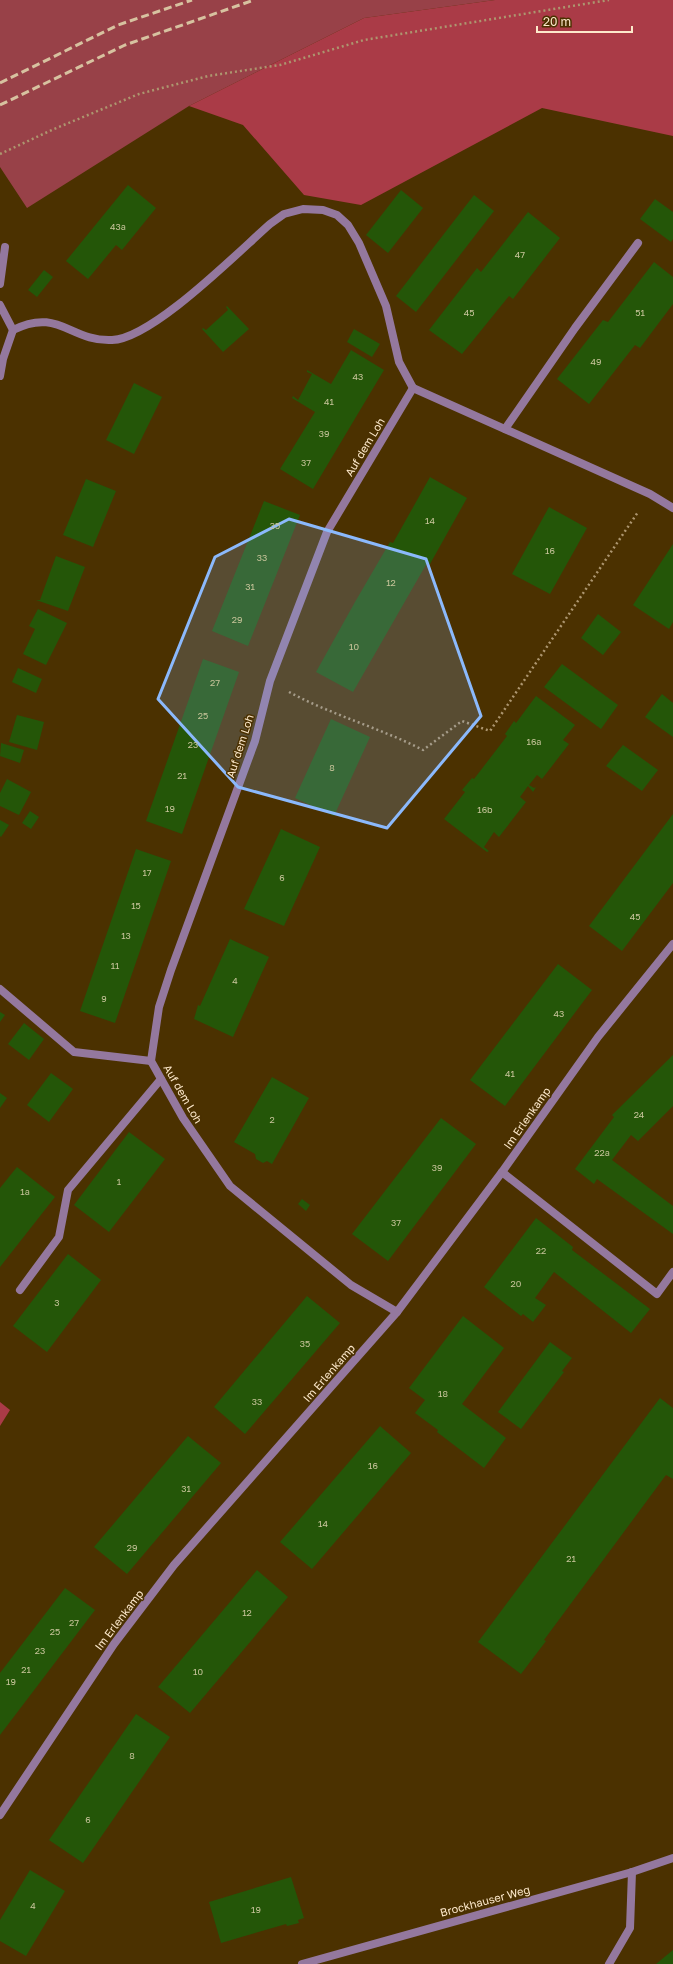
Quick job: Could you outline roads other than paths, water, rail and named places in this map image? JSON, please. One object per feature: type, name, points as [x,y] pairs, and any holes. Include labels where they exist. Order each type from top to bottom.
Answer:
[{"type":"street","points":[[0,376],[3,359],[13,330],[25,324],[40,321],[56,323],[99,340],[126,338],[150,325],[179,304],[270,224],[284,214],[303,209],[323,210],[337,214],[348,225],[359,243],[386,306],[399,362],[413,388],[650,494],[673,508]]},
{"type":"street","points":[[505,429],[575,328],[638,243]]},
{"type":"street","points":[[0,284],[5,247]]},
{"type":"street","points":[[0,305],[13,330]]},
{"type":"street","name":"Auf dem Loh","points":[[397,1312],[351,1285],[230,1186],[183,1118],[151,1061],[159,1007],[255,741],[270,681],[327,532],[413,388]]},
{"type":"street","name":"Im Erlenkamp","points":[[0,1815],[114,1644],[174,1565],[397,1312],[502,1172],[598,1037],[673,944]]},
{"type":"street","points":[[0,990],[74,1052],[151,1061]]},
{"type":"street","points":[[20,1290],[59,1237],[68,1190],[161,1079]]},
{"type":"street","points":[[502,1172],[657,1294],[673,1272]]},
{"type":"street","name":"Brockhauser Weg","points":[[302,1964],[632,1872],[673,1858]]},
{"type":"street","points":[[609,1964],[630,1928],[632,1872]]},
{"type":"railway","points":[[0,83],[118,25],[192,0]]},
{"type":"railway","points":[[0,105],[125,45],[254,0]]}]
